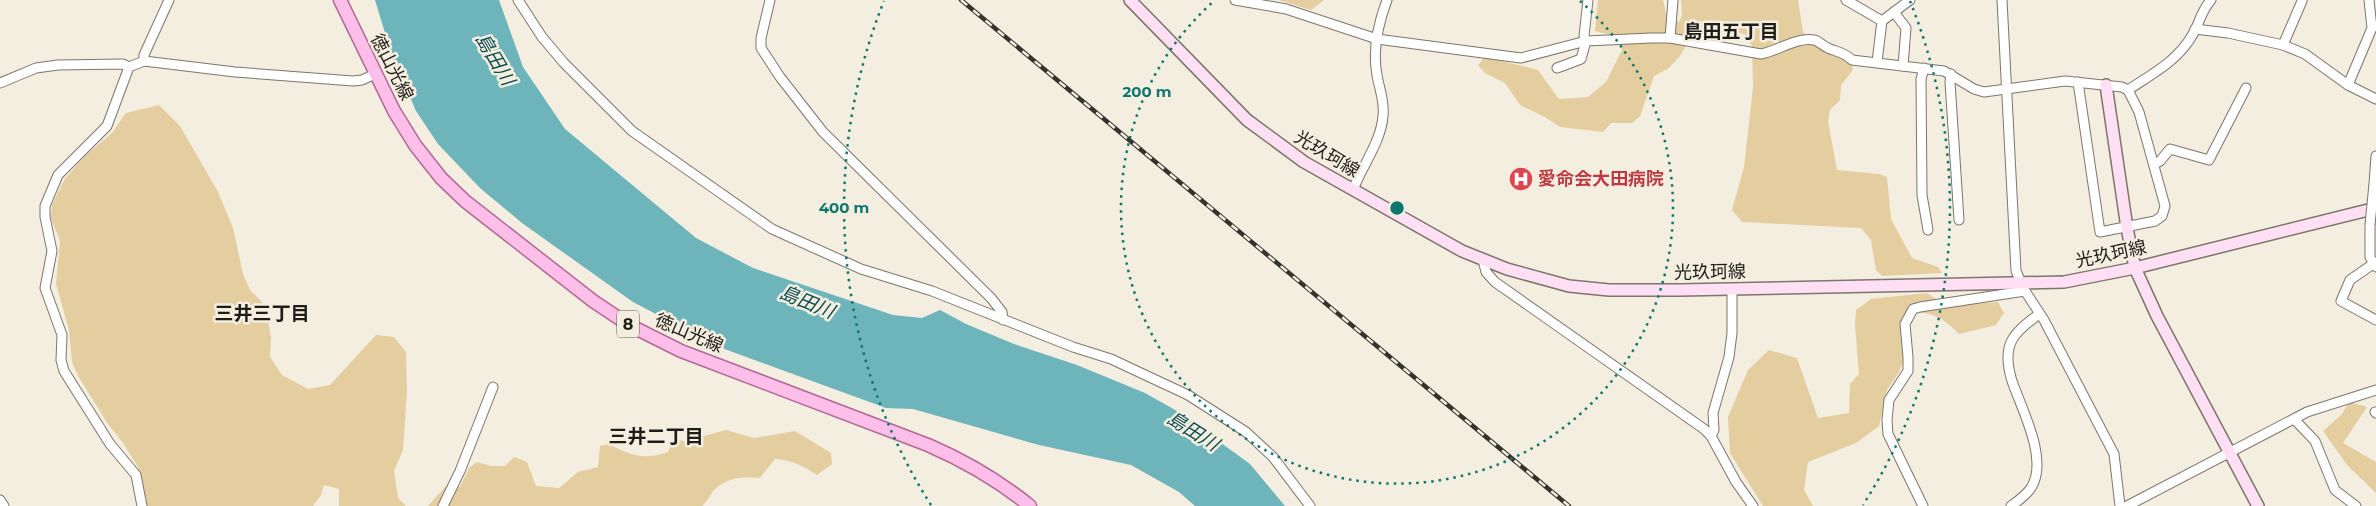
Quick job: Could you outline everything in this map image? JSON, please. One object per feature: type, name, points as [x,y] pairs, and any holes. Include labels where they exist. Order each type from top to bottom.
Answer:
[{"type":"main road","name":"徳山光線","points":[[340,0],[375,74],[415,145],[441,178],[487,218],[593,301],[629,325],[681,351],[958,458],[1009,490],[1030,506]]},
{"type":"main road","name":"光玖珂線","points":[[1130,0],[1247,120],[1282,148],[1462,251],[1482,260],[1535,278],[1569,286],[1609,290],[2023,287],[2064,282],[2135,268],[2376,208]]},
{"type":"main road","points":[[2106,85],[2126,228],[2135,268],[2150,302],[2258,506]]},
{"type":"street","points":[[144,61],[144,55],[169,0]]},
{"type":"street","points":[[518,0],[542,37],[564,63],[632,131],[772,229],[861,269],[932,291],[1003,320],[1111,359],[1188,395],[1246,432],[1267,450],[1310,506]]},
{"type":"street","points":[[770,0],[761,38],[761,48],[780,78],[823,132],[991,298],[1002,312],[1003,320]]},
{"type":"street","points":[[1235,0],[1286,9],[1376,39],[1521,58],[1586,41],[1670,38],[1761,54],[1775,52],[1796,42],[1815,40],[1829,48],[1845,53],[1852,60],[1924,68],[1951,74],[1974,89],[1984,92],[2065,81],[2106,85],[2128,90],[2174,60],[2195,29],[2204,8],[2211,0]]},
{"type":"street","points":[[1353,190],[1380,132],[1383,117],[1383,104],[1374,61],[1380,18],[1387,0]]},
{"type":"street","points":[[1557,68],[1581,59],[1586,41],[1584,36],[1588,0]]},
{"type":"street","points":[[1670,38],[1673,0]]},
{"type":"street","points":[[1846,0],[1882,21]]},
{"type":"street","points":[[1877,62],[1882,21],[1910,0]]},
{"type":"street","points":[[2002,0],[2016,271],[2023,287],[2044,320],[2114,454],[2120,506]]},
{"type":"street","points":[[2348,85],[2372,28],[2369,0]]},
{"type":"street","points":[[2283,45],[2302,1]]},
{"type":"street","points":[[1894,12],[1906,28],[1903,66]]},
{"type":"street","points":[[2195,29],[2228,33],[2283,45],[2304,54],[2348,85],[2376,99]]},
{"type":"street","points":[[142,506],[136,475],[110,444],[64,371],[61,360],[62,335],[45,288],[52,252],[45,217],[45,206],[58,175],[107,126],[129,67],[144,61],[235,72],[353,82],[375,74]]},
{"type":"street","points":[[0,83],[36,68],[58,65],[123,64],[129,67]]},
{"type":"street","points":[[1924,68],[1921,80],[1922,195],[1928,230]]},
{"type":"street","points":[[1951,74],[1959,220]]},
{"type":"street","points":[[2078,82],[2100,232],[2155,221],[2162,216],[2165,206],[2155,164],[2139,112],[2128,90]]},
{"type":"street","points":[[2155,164],[2170,149],[2209,160],[2246,88]]},
{"type":"street","points":[[2376,156],[2370,225],[2370,256],[2375,266],[2350,280],[2341,300],[2376,320]]},
{"type":"street","points":[[1482,260],[1486,272],[1495,282],[1711,436],[1736,482],[1753,506]]},
{"type":"street","points":[[1923,506],[1888,434],[1889,400],[1908,371],[1905,324],[1908,314],[1913,309],[1920,307],[2023,287]]},
{"type":"street","points":[[1711,436],[1714,430],[1713,412],[1729,357],[1732,333],[1732,289]]},
{"type":"street","points":[[2011,506],[2031,488],[2037,474],[2038,463],[2034,444],[2009,372],[2007,357],[2011,342],[2020,329],[2039,314]]},
{"type":"street","points":[[443,506],[460,471],[493,387]]},
{"type":"street","points":[[2127,506],[2294,419],[2330,404],[2376,390]]},
{"type":"street","points":[[2294,419],[2315,441],[2335,490],[2356,506]]},
{"type":"street","points":[[0,500],[4,506]]},
{"type":"shaded area","points":[[1278,0],[1324,0],[1311,10]]},
{"type":"shaded area","points":[[1598,0],[1663,0],[1667,17],[1679,22],[1682,16],[1681,0],[1798,0],[1803,32],[1813,45],[1852,64],[1853,70],[1841,85],[1840,100],[1830,110],[1828,121],[1837,170],[1879,174],[1887,177],[1891,219],[1912,258],[1938,267],[1942,273],[1882,276],[1876,270],[1871,240],[1861,228],[1742,222],[1732,210],[1744,167],[1753,87],[1752,46],[1744,34],[1702,27],[1695,31],[1680,56],[1669,68],[1654,76],[1640,116],[1632,123],[1611,123],[1603,132],[1560,127],[1545,117],[1520,105],[1505,83],[1485,73],[1478,65],[1485,57],[1538,70],[1559,99],[1588,97],[1606,82],[1622,50],[1616,36],[1595,31]]},
{"type":"shaded area","points":[[159,105],[180,126],[218,192],[233,228],[243,274],[250,290],[265,305],[271,337],[270,357],[282,375],[308,389],[330,385],[376,335],[394,337],[406,352],[407,391],[403,450],[394,471],[398,498],[406,506],[339,506],[339,489],[324,485],[321,495],[313,506],[146,506],[138,467],[108,424],[78,376],[72,362],[69,330],[56,284],[60,241],[51,218],[52,205],[64,180],[86,155],[112,133],[126,113]]},
{"type":"shaded area","points":[[1927,293],[1947,306],[1998,302],[2004,313],[1996,325],[1959,334],[1941,319],[1934,316],[1921,313],[1904,314],[1901,328],[1904,359],[1899,372],[1887,390],[1879,426],[1856,443],[1808,462],[1804,490],[1813,506],[1763,506],[1730,453],[1728,417],[1748,370],[1769,350],[1797,358],[1818,418],[1849,413],[1850,384],[1859,374],[1855,325],[1856,310],[1871,299]]},
{"type":"shaded area","points":[[2349,402],[2367,407],[2343,443],[2376,462],[2376,493],[2347,465],[2323,431],[2342,414]]},
{"type":"shaded area","points":[[726,430],[754,438],[795,431],[831,453],[832,464],[817,475],[797,464],[775,459],[760,478],[748,477],[730,480],[714,490],[702,506],[428,506],[446,486],[460,487],[469,468],[477,462],[491,466],[505,466],[514,457],[527,462],[536,486],[559,488],[578,472],[598,467],[600,446],[609,444],[638,456],[652,456],[668,452],[673,440],[685,441]]},
{"type":"water","name":"島田川","points":[[375,0],[499,0],[523,67],[565,129],[696,238],[753,268],[893,315],[922,318],[940,310],[966,324],[1014,344],[1077,365],[1145,393],[1177,411],[1250,464],[1285,506],[1195,506],[1179,492],[1131,465],[1039,445],[913,409],[886,408],[719,347],[633,302],[522,223],[480,188],[438,144],[416,111],[392,56]]},
{"type":"railway","points":[[961,0],[1569,506]]},
{"type":"place","name":"愛命会大田病院","points":[[1521,179]]},
{"type":"district","name":"島田五丁目","points":[[1731,31]]},
{"type":"district","name":"三井三丁目","points":[[262,313]]},
{"type":"district","name":"三井二丁目","points":[[656,436]]}]
